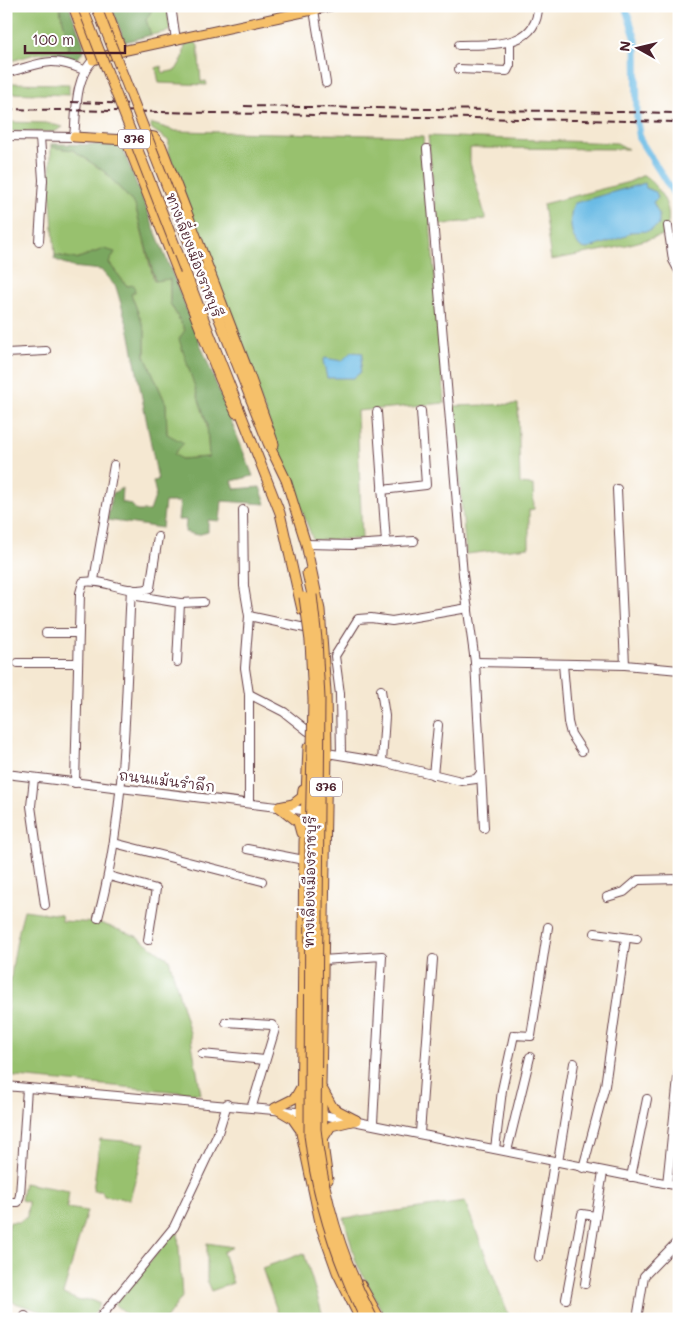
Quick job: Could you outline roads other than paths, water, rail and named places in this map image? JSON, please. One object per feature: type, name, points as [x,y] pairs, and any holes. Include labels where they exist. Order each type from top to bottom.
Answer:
[{"type":"main road","points":[[73,6],[93,60],[122,51],[327,7]]},
{"type":"main road","name":"ทางเลี่ยงเมืองราชบุรี","points":[[82,6],[268,479],[308,596]]},
{"type":"main road","name":"ทางเลี่ยงเมืองราชบุรี","points":[[96,6],[268,443],[297,534],[308,596],[313,700],[310,852],[309,1135],[316,1181],[340,1266],[373,1318]]},
{"type":"main road","points":[[105,6],[122,51]]},
{"type":"main road","points":[[74,137],[126,140],[142,135],[154,137],[161,145],[247,368],[286,480]]},
{"type":"main road","points":[[126,140],[220,379],[268,479]]},
{"type":"main road","name":"ทางเลี่ยงเมืองราชบุรี","points":[[268,443],[286,480],[306,544],[316,586],[323,637],[327,752],[322,960],[321,1085],[323,1140],[328,1184],[340,1229],[373,1318]]},
{"type":"main road","name":"ทางเลี่ยงเมืองราชบุรี","points":[[280,513],[305,628],[309,678],[299,1112],[301,1133],[320,1227],[337,1272],[360,1319]]},
{"type":"main road","points":[[279,807],[293,804],[302,797],[307,772]]},
{"type":"main road","points":[[279,807],[298,822],[304,843]]},
{"type":"main road","points":[[321,1085],[333,1108],[356,1120]]},
{"type":"main road","points":[[275,1108],[294,1098],[300,1089]]},
{"type":"main road","points":[[275,1108],[292,1118],[301,1133]]},
{"type":"main road","points":[[323,1140],[331,1126],[356,1120]]},
{"type":"street","points":[[171,6],[176,40]]},
{"type":"street","points":[[459,45],[510,42],[532,30],[538,18],[538,6]]},
{"type":"street","points":[[314,10],[326,83]]},
{"type":"street","points":[[459,69],[506,71],[510,65],[510,42]]},
{"type":"street","points":[[6,136],[74,137],[79,84],[84,70],[93,60]]},
{"type":"street","points":[[6,73],[50,61],[67,63],[84,70]]},
{"type":"street","points":[[39,241],[43,180],[40,137]]},
{"type":"street","points":[[427,149],[468,608],[475,662],[484,828]]},
{"type":"street","points":[[668,226],[673,260],[679,271]]},
{"type":"street","points":[[6,353],[46,351]]},
{"type":"street","points":[[382,490],[426,485],[421,411]]},
{"type":"street","points":[[377,412],[386,543]]},
{"type":"street","points":[[94,580],[114,465]]},
{"type":"street","points":[[618,490],[625,665]]},
{"type":"street","points":[[243,510],[244,586],[249,616],[246,668],[249,694],[249,804]]},
{"type":"street","points":[[131,592],[150,588],[158,537]]},
{"type":"street","points":[[306,544],[386,543],[414,540]]},
{"type":"street","points":[[75,783],[78,634],[80,593],[83,582],[94,580],[131,592],[180,603],[203,602]]},
{"type":"street","points":[[98,918],[109,876],[120,788],[131,592]]},
{"type":"street","points":[[177,662],[180,603]]},
{"type":"street","points":[[341,754],[340,694],[335,656],[358,619],[371,618],[392,621],[468,608]]},
{"type":"street","points":[[249,616],[305,628]]},
{"type":"street","points":[[46,633],[78,634]]},
{"type":"street","points":[[475,662],[625,665],[679,670]]},
{"type":"street","points":[[18,663],[77,663]]},
{"type":"street","points":[[563,664],[570,734],[582,751]]},
{"type":"street","points":[[381,690],[385,716],[382,762]]},
{"type":"street","points":[[249,694],[284,712],[308,731]]},
{"type":"street","points":[[433,775],[438,725]]},
{"type":"street","points":[[327,752],[469,781],[476,779],[480,773]]},
{"type":"street","name":"ถนนแม้นรำลึก","points":[[6,774],[326,813]]},
{"type":"street","points":[[34,778],[30,806],[45,905]]},
{"type":"street","points":[[114,844],[262,881]]},
{"type":"street","points":[[247,849],[304,860]]},
{"type":"street","points":[[109,876],[156,889],[148,940]]},
{"type":"street","points":[[607,897],[624,892],[638,880],[679,879]]},
{"type":"street","points":[[496,1149],[502,1090],[514,1035],[531,1036],[548,927]]},
{"type":"street","points":[[595,933],[637,939]]},
{"type":"street","points":[[583,1168],[605,1086],[626,938]]},
{"type":"street","points":[[322,960],[382,956],[373,1124]]},
{"type":"street","points":[[420,1133],[433,959]]},
{"type":"street","points":[[226,1022],[272,1025],[275,1029],[252,1106]]},
{"type":"street","points":[[202,1054],[265,1060]]},
{"type":"street","points":[[507,1151],[530,1056]]},
{"type":"street","points":[[539,1257],[574,1063]]},
{"type":"street","points":[[667,1184],[679,1069]]},
{"type":"street","points":[[6,1086],[275,1108],[323,1114],[679,1186]]},
{"type":"street","points":[[6,1202],[18,1202],[20,1195],[27,1088]]},
{"type":"street","points":[[630,1177],[647,1099]]},
{"type":"street","points":[[99,1319],[174,1227],[217,1136],[227,1104]]},
{"type":"street","points":[[584,1284],[603,1172]]},
{"type":"street","points":[[566,1299],[582,1214],[596,1216]]},
{"type":"street","points":[[637,1319],[644,1276],[678,1242],[679,1234]]},
{"type":"street","points":[[572,1268],[587,1271]]},
{"type":"water","points":[[645,183],[646,188],[656,192],[658,198],[653,202],[659,214],[659,225],[649,231],[630,232],[626,236],[587,249],[577,243],[571,222],[575,203]]},
{"type":"water","points":[[351,352],[363,353],[360,373],[353,378],[327,378],[323,361],[325,358],[342,361]]},
{"type":"waterway","points":[[625,6],[636,40],[637,121],[640,140],[679,202]]},
{"type":"railway","points":[[71,102],[136,104]]},
{"type":"railway","points":[[244,106],[679,113]]},
{"type":"railway","points":[[6,109],[679,122]]}]
